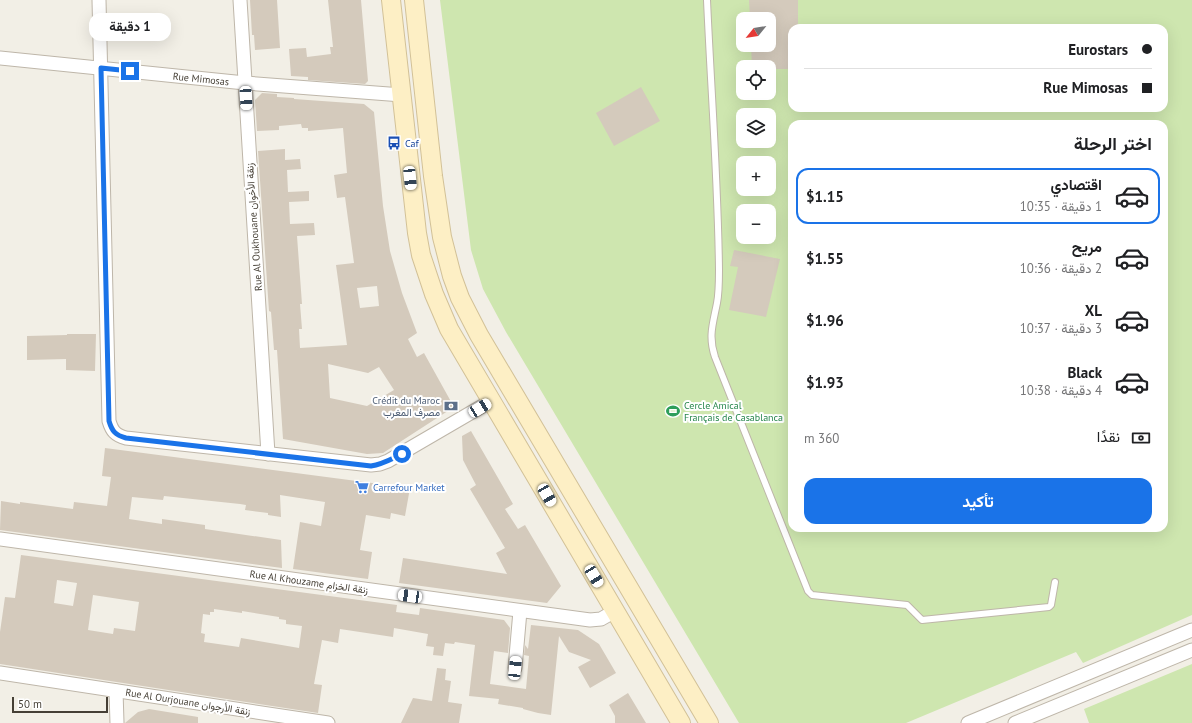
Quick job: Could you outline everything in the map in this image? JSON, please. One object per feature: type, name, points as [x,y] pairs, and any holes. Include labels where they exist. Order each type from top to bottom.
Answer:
[{"type":"main road","points":[[391,0],[415,218],[421,255],[434,294],[449,330],[681,723]]},
{"type":"main road","points":[[414,0],[437,208],[446,254],[460,298],[479,335],[709,723]]},
{"type":"street","points":[[99,0],[109,421],[110,426],[116,434],[126,438],[371,466],[388,461],[491,401]]},
{"type":"street","name":"Rue Al Oukhouane زنقة الأخوان","points":[[240,0],[268,454]]},
{"type":"street","name":"Rue Mimosas","points":[[0,58],[245,83],[402,95]]},
{"type":"street","name":"Rue Al Khouzame زنقة الخزام","points":[[0,539],[590,620],[601,619],[615,611]]},
{"type":"street","points":[[515,668],[520,611]]},
{"type":"street","points":[[968,723],[1192,630]]},
{"type":"street","points":[[1015,723],[1192,650]]},
{"type":"street","name":"Rue Al Ourjouane زنقة الأرجوان","points":[[0,673],[328,723]]},
{"type":"street","points":[[116,691],[117,723]]},
{"type":"lane","points":[[707,0],[719,273],[717,304],[712,328],[712,343],[718,364],[808,591],[812,595],[907,605],[922,620],[1049,607],[1051,605],[1055,582]]},
{"type":"green space","name":"Cercle Amical Français de Casablanca","points":[[440,0],[1192,0],[1192,615],[1083,663],[1076,652],[906,723],[739,723],[506,332],[483,289],[471,250]]},
{"type":"green space","points":[[1192,664],[1192,723],[1089,723],[1084,709]]},
{"type":"building","points":[[250,0],[277,0],[280,48],[255,50],[254,35],[252,35]]},
{"type":"building","points":[[328,0],[361,0],[368,81],[365,84],[308,80],[308,77],[291,76],[289,49],[306,48],[307,57],[331,54],[330,47],[333,47]]},
{"type":"building","points":[[749,0],[798,0],[798,24],[788,24],[788,69],[776,69],[776,60],[752,60],[751,52],[776,52],[776,12],[750,12]]},
{"type":"building","points":[[641,87],[660,121],[614,146],[596,113]]},
{"type":"building","points":[[262,93],[277,94],[277,97],[294,99],[364,104],[374,112],[383,206],[390,251],[402,293],[417,333],[408,339],[417,357],[424,353],[454,407],[383,453],[367,454],[283,439],[277,350],[274,350],[271,312],[269,311],[258,151],[285,149],[285,160],[300,159],[301,169],[287,170],[288,192],[309,191],[309,201],[289,202],[290,224],[314,223],[315,235],[297,236],[302,304],[300,304],[302,329],[299,329],[300,348],[347,345],[336,265],[354,263],[345,197],[337,198],[334,175],[347,173],[343,128],[308,131],[308,128],[302,128],[301,124],[279,126],[279,130],[257,131],[255,100]],"holes":[[[377,286],[379,306],[360,308],[357,288]],[[328,364],[368,373],[379,367],[394,390],[367,406],[330,398]]]},
{"type":"building","points":[[734,250],[780,259],[766,317],[729,310],[738,267],[730,266]]},
{"type":"building","points":[[96,334],[95,371],[66,370],[66,359],[27,360],[27,336]]},
{"type":"building","points":[[471,431],[513,504],[505,509],[518,529],[525,525],[561,586],[547,603],[399,583],[403,558],[507,574],[496,553],[505,548],[470,489],[476,485],[463,460],[462,436]]},
{"type":"building","points":[[105,448],[410,488],[405,516],[391,513],[390,519],[366,515],[360,550],[372,552],[368,579],[293,569],[300,522],[321,526],[325,502],[280,495],[281,517],[268,515],[268,513],[245,510],[246,505],[164,496],[163,500],[132,497],[129,519],[162,524],[162,519],[205,525],[205,529],[281,540],[282,568],[0,530],[1,501],[73,509],[74,502],[107,506],[111,477],[102,476]]},
{"type":"building","points":[[21,555],[397,605],[396,612],[419,615],[420,608],[504,620],[510,628],[508,653],[494,651],[490,684],[526,689],[529,656],[524,655],[525,645],[528,649],[531,625],[578,630],[599,644],[616,673],[590,688],[578,667],[591,660],[569,652],[559,636],[551,715],[538,713],[523,708],[498,704],[499,699],[469,696],[475,645],[455,642],[454,644],[445,643],[443,656],[433,655],[434,647],[426,646],[428,634],[394,628],[393,637],[340,629],[338,643],[322,640],[314,684],[322,685],[318,713],[0,664],[0,632],[5,597],[15,598]],"holes":[[[57,580],[77,583],[73,606],[54,603]],[[93,595],[139,602],[135,631],[114,628],[113,634],[88,630]],[[214,609],[242,613],[242,611],[279,617],[279,619],[286,620],[286,624],[302,626],[299,648],[241,638],[239,647],[204,642],[205,634],[201,633],[203,614],[210,615],[210,612],[214,612]]]},
{"type":"building","points":[[437,668],[446,669],[445,680],[451,681],[448,702],[462,704],[459,723],[401,723],[413,698],[432,701]]},
{"type":"building","points":[[628,693],[646,723],[615,723],[615,716],[609,705]]},
{"type":"building","points":[[149,709],[198,717],[198,723],[125,723],[138,712]]},
{"type":"place","name":"Caf","points":[[394,143]]},
{"type":"place","name":"Crédit du Maroc مصرف المغرب","points":[[451,406]]},
{"type":"place","name":"Cercle Amical Français de Casablanca","points":[[673,411]]},
{"type":"place","name":"Carrefour Market","points":[[362,487]]},
{"type":"route","points":[[130,71],[101,68],[109,421],[113,431],[116,434],[126,438],[371,466],[388,461],[402,454]]}]
